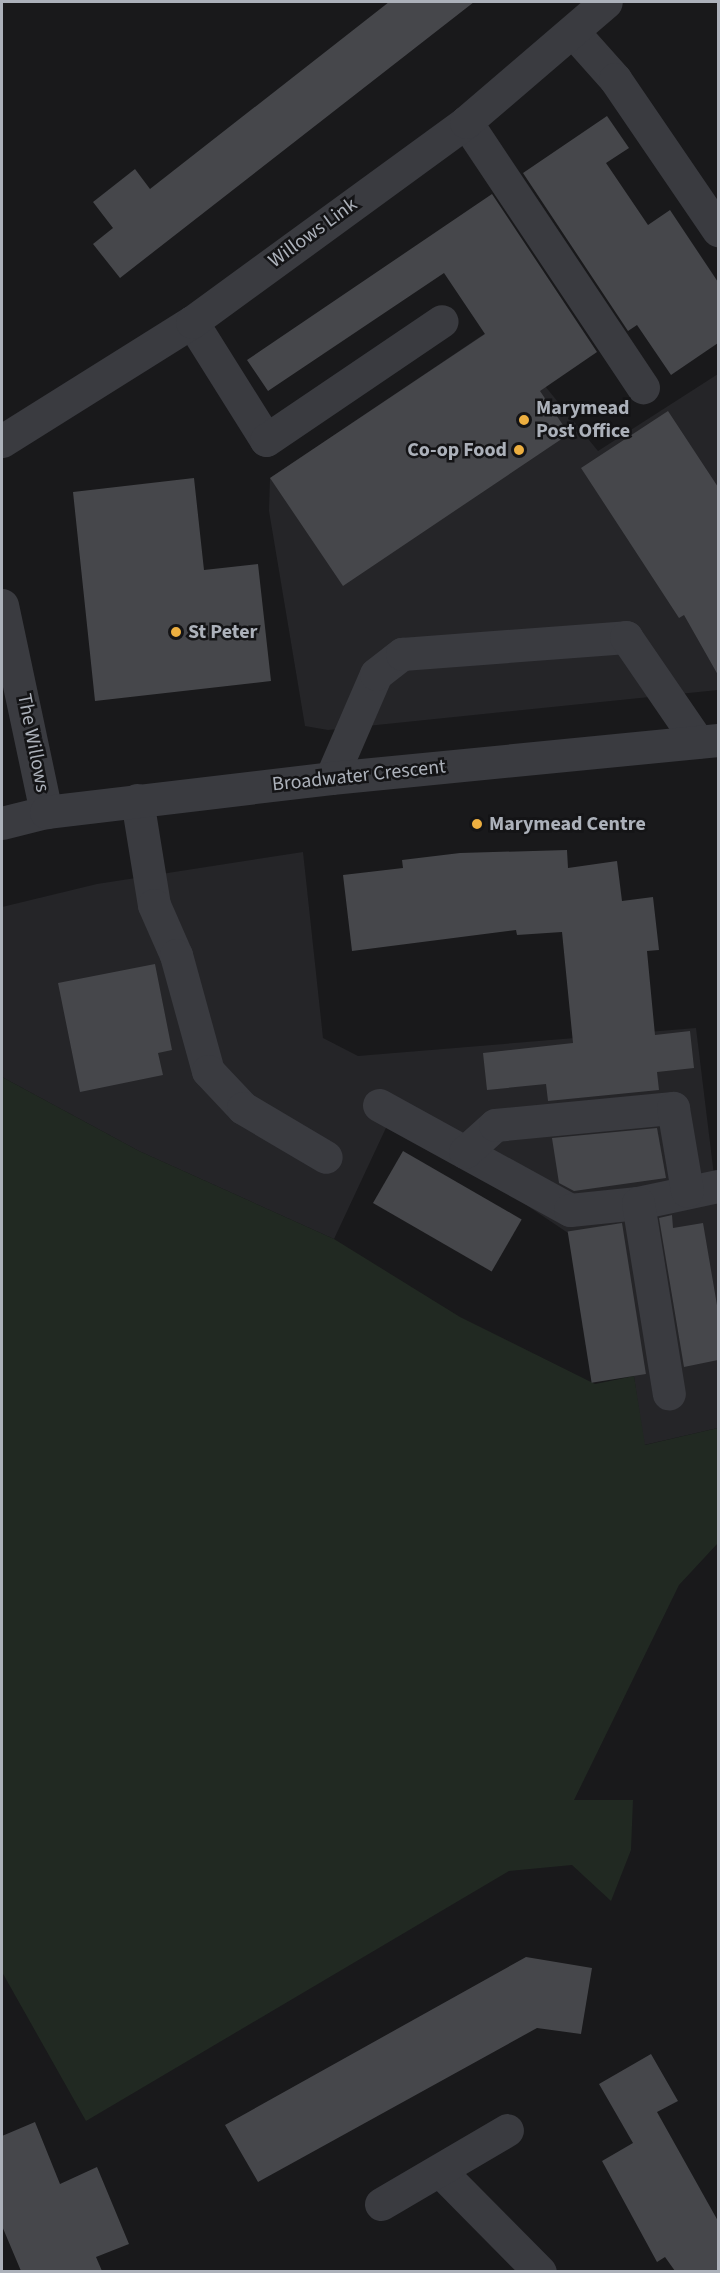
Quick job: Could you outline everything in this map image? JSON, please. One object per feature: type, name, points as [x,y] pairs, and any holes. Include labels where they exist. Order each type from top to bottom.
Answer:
[{"type":"street","name":"Willows Link","points":[[2,441],[192,322],[466,122],[574,33],[606,2]]},
{"type":"street","points":[[574,33],[615,79],[718,230]]},
{"type":"street","points":[[466,122],[643,387]]},
{"type":"street","points":[[192,322],[266,440],[442,321]]},
{"type":"street","name":"The Willows","points":[[2,604],[46,812]]},
{"type":"street","points":[[331,778],[376,675],[402,654],[626,637],[708,741]]},
{"type":"street","name":"Broadwater Crescent","points":[[2,823],[46,812],[137,800],[331,778],[708,741]]},
{"type":"street","points":[[137,800],[154,905],[176,955],[208,1071],[243,1108],[326,1157]]},
{"type":"street","points":[[379,1105],[570,1210],[638,1203],[703,1188],[673,1108],[495,1125],[465,1152]]},
{"type":"street","points":[[638,1203],[669,1394]]},
{"type":"street","points":[[381,2204],[507,2130]]},
{"type":"street","points":[[440,2171],[540,2271]]},
{"type":"shaded area","points":[[496,326],[598,451],[718,374],[718,690],[328,730],[305,726],[269,511],[270,478]]},
{"type":"shaded area","points":[[303,852],[323,1038],[358,1056],[696,1028],[718,1208],[718,1428],[644,1445],[634,1377],[568,1233],[392,1115],[334,1239],[139,1151],[2,1077],[2,907],[97,884]]},
{"type":"shaded area","points":[[2,1077],[139,1151],[334,1239],[460,1317],[595,1384],[634,1376],[645,1445],[718,1428],[718,1543],[679,1585],[574,1800],[633,1800],[631,1850],[611,1901],[572,1865],[509,1871],[86,2121],[2,1972]]},
{"type":"building","points":[[389,2],[474,2],[120,278],[93,244],[113,228],[93,202],[135,169],[150,189]]},
{"type":"building","points":[[607,116],[629,148],[606,163],[648,225],[670,210],[718,282],[718,343],[671,375],[637,325],[628,331],[523,173]]},
{"type":"building","points":[[492,194],[597,352],[540,391],[569,434],[343,586],[270,478],[485,334],[444,273],[268,391],[247,360]]},
{"type":"building","points":[[668,411],[718,487],[718,675],[684,615],[679,618],[581,468]]},
{"type":"building","name":"St Peter","points":[[194,478],[204,570],[258,564],[271,681],[95,701],[73,492]]},
{"type":"building","points":[[567,850],[568,868],[617,861],[622,901],[653,897],[659,950],[647,951],[655,1035],[690,1031],[694,1068],[657,1072],[659,1090],[548,1101],[546,1084],[487,1090],[483,1053],[573,1043],[562,932],[517,935],[516,930],[352,951],[343,875],[403,868],[402,860],[460,853]]},
{"type":"building","points":[[155,964],[172,1050],[158,1053],[163,1075],[80,1092],[58,983]]},
{"type":"building","points":[[657,1128],[666,1178],[574,1191],[559,1183],[552,1138]]},
{"type":"building","points":[[403,1151],[522,1220],[492,1271],[373,1203]]},
{"type":"building","points":[[672,1215],[673,1228],[703,1223],[718,1311],[718,1360],[684,1367],[659,1218]]},
{"type":"building","points":[[622,1223],[646,1374],[592,1383],[568,1232]]},
{"type":"building","points":[[526,1957],[592,1968],[581,2034],[537,2028],[258,2182],[225,2125]]},
{"type":"building","points":[[651,2054],[678,2101],[657,2112],[718,2221],[718,2271],[675,2271],[665,2257],[657,2262],[602,2161],[633,2143],[599,2084]]},
{"type":"building","points":[[35,2122],[60,2184],[97,2167],[129,2244],[96,2257],[102,2271],[21,2271],[2,2226],[2,2136]]},
{"type":"place","name":"Marymead Post Office","points":[[524,420]]},
{"type":"place","name":"Co-op Food","points":[[519,450]]},
{"type":"place","name":"St Peter","points":[[176,632]]},
{"type":"place","name":"Marymead Centre","points":[[477,824]]}]
